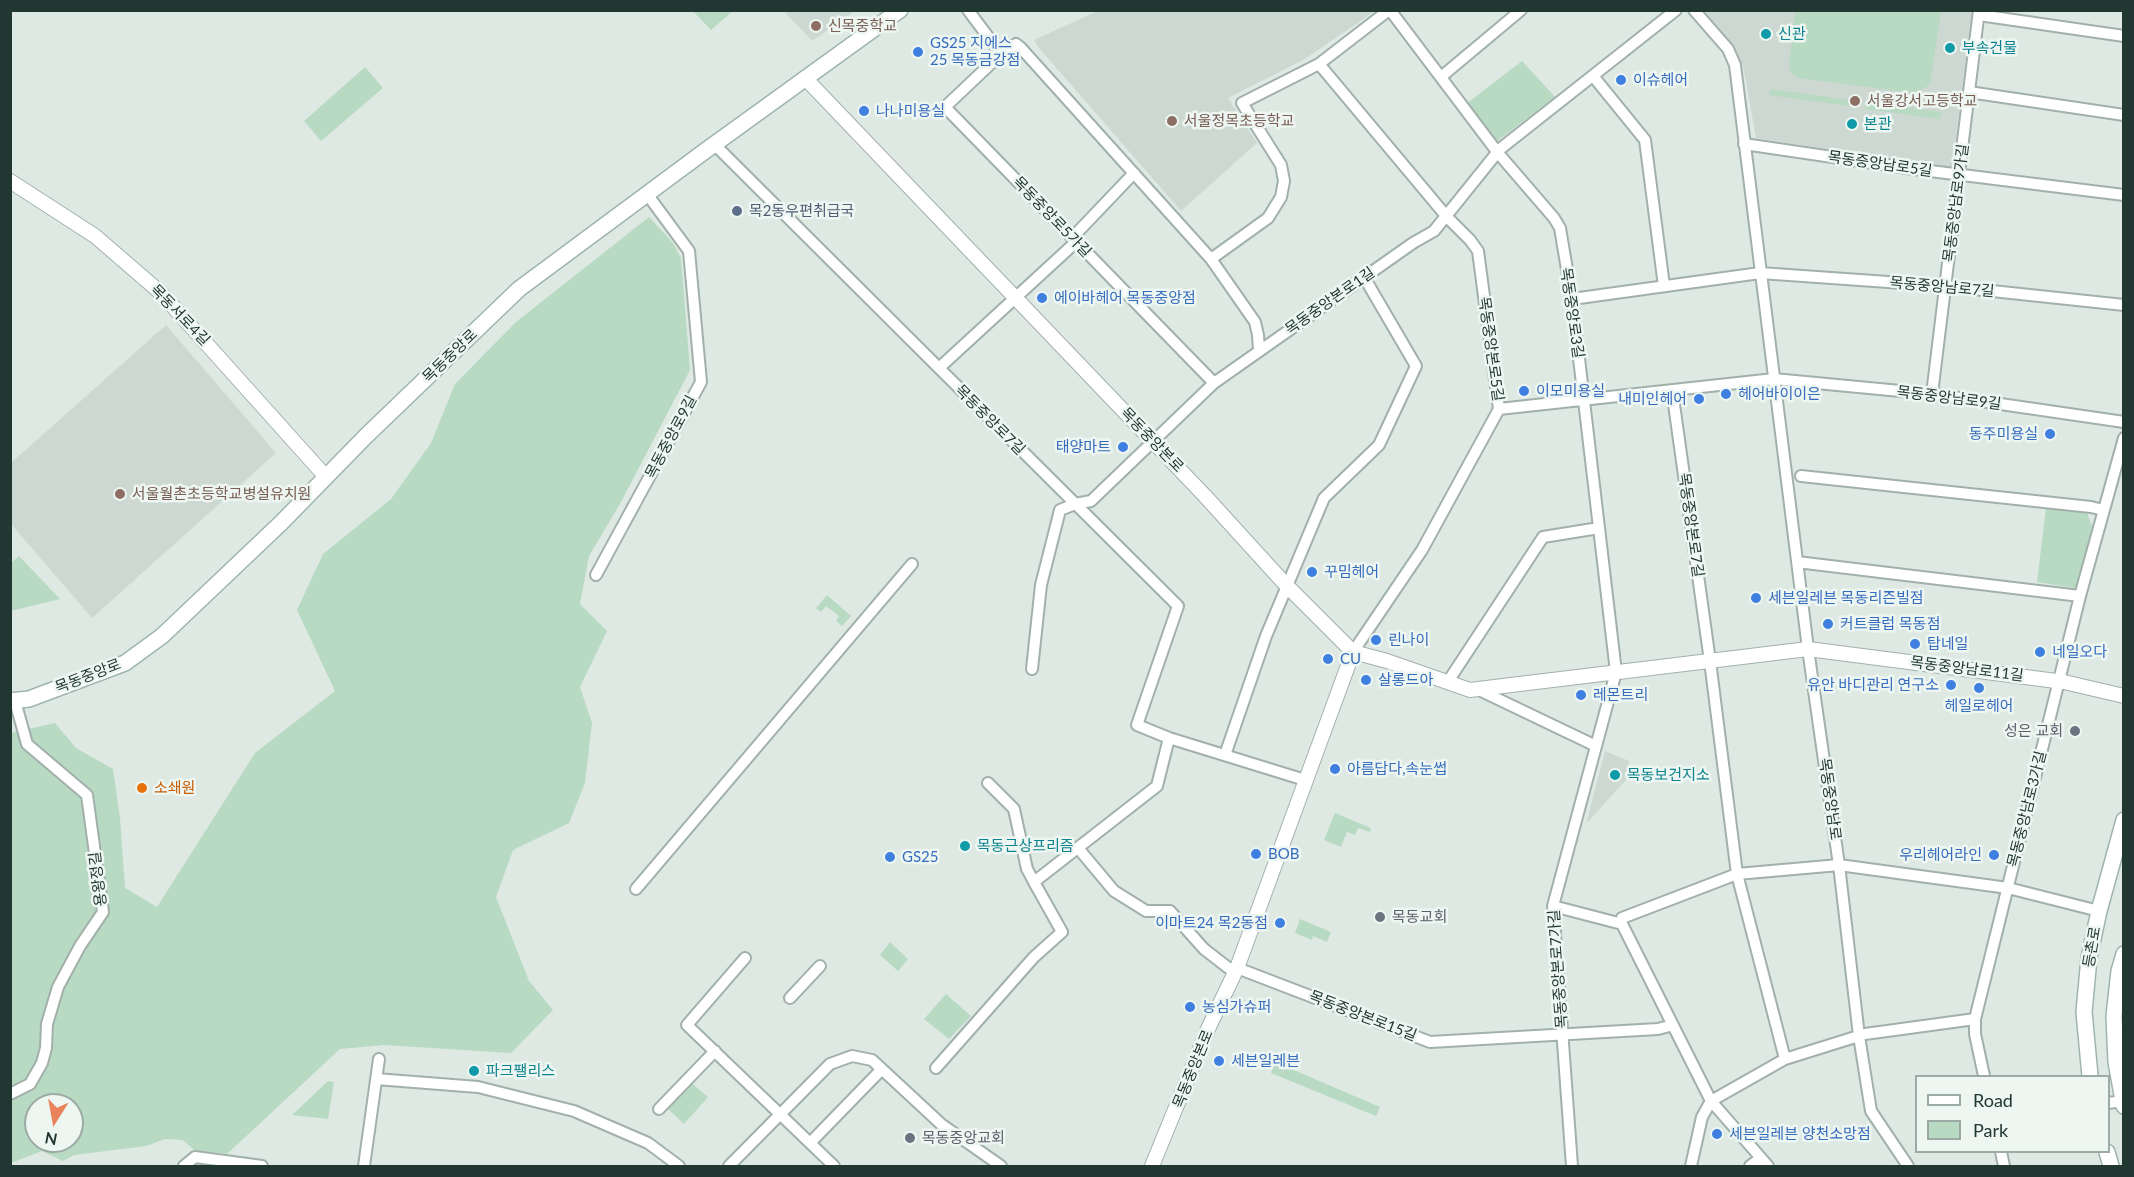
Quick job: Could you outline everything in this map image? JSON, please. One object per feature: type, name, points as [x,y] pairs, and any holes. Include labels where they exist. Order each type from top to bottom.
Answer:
[{"type":"main road","name":"목동중앙로","points":[[13,701],[29,699],[125,663],[162,636],[519,289],[900,10]]},
{"type":"main road","name":"등촌로","points":[[2090,1075],[2084,1012],[2089,958],[2099,910],[2124,820]]},
{"type":"main road","name":"등촌로","points":[[2120,1103],[2114,1016],[2119,971],[2124,954]]},
{"type":"street","points":[[968,10],[1001,54],[1016,44],[1021,48],[1211,259],[1255,322],[1259,350]]},
{"type":"street","name":"목동중앙로3길","points":[[1211,259],[1268,218],[1281,197],[1284,181],[1281,165],[1242,103],[1319,64],[1390,10],[1498,153],[1560,228],[1572,300],[1616,672]]},
{"type":"street","points":[[1441,77],[1521,10]]},
{"type":"street","name":"목동중앙본로1길","points":[[1032,669],[1041,585],[1060,510],[1091,501],[1214,383],[1364,277],[1434,231],[1498,153],[1676,10]]},
{"type":"street","name":"목동중앙남로","points":[[1694,10],[1728,49],[1735,66],[1797,562],[1839,865],[1858,1036],[1871,1111],[1908,1167]]},
{"type":"street","points":[[1979,13],[2124,36]]},
{"type":"street","name":"목동중앙남로9가길","points":[[1932,394],[1979,13]]},
{"type":"street","name":"목동중앙로5가길","points":[[1001,54],[945,107],[1214,383]]},
{"type":"street","name":"목동중앙본로5길","points":[[1319,64],[1478,251],[1499,409],[1422,550],[1353,652]]},
{"type":"street","points":[[1593,76],[1645,140],[1664,286]]},
{"type":"street","name":"목동중앙본로","points":[[806,78],[1153,441],[1286,585],[1353,652],[1236,970],[1208,1029],[1152,1167]]},
{"type":"street","points":[[1969,92],[2124,115]]},
{"type":"street","name":"목동중앙로7길","points":[[714,144],[1178,606],[1137,725],[1169,738]]},
{"type":"street","name":"목동중앙남로5길","points":[[1744,144],[2124,195]]},
{"type":"street","points":[[939,368],[1074,240],[1134,173]]},
{"type":"street","name":"목동서로4길","points":[[10,181],[95,236],[161,293],[326,477]]},
{"type":"street","name":"목동중앙로9길","points":[[596,575],[701,382],[689,251],[647,194]]},
{"type":"street","points":[[1572,300],[1760,273]]},
{"type":"street","name":"목동중앙남로7길","points":[[1760,273],[1945,286],[2124,305]]},
{"type":"street","points":[[1225,755],[1266,636],[1324,498],[1379,446],[1416,366],[1364,277]]},
{"type":"street","name":"목동중앙남로9길","points":[[1499,409],[1774,379],[1932,394],[2124,422]]},
{"type":"street","name":"목동중앙본로7길","points":[[1672,390],[1737,874],[1785,1059]]},
{"type":"street","name":"목동중앙남로3가길","points":[[1984,1075],[1975,1034],[1975,1019],[2058,681],[2124,438]]},
{"type":"street","points":[[1801,476],[2103,510]]},
{"type":"street","points":[[1447,683],[1543,537],[1599,528]]},
{"type":"street","points":[[1797,562],[2080,596]]},
{"type":"street","points":[[636,889],[912,564]]},
{"type":"street","points":[[1353,652],[1387,661],[1470,690],[1809,649]]},
{"type":"street","name":"목동중앙남로11길","points":[[1809,649],[2058,681],[2124,696]]},
{"type":"street","name":"목동중앙본로7가길","points":[[1572,1167],[1553,906],[1616,672]]},
{"type":"street","points":[[1477,689],[1596,746]]},
{"type":"street","name":"용왕정길","points":[[10,1095],[30,1084],[42,1064],[46,1048],[47,1023],[58,987],[80,946],[103,912],[87,795],[27,744],[13,701]]},
{"type":"street","points":[[1034,882],[1157,786],[1169,738],[1305,780]]},
{"type":"street","points":[[936,1068],[1034,957],[1062,932],[1027,869],[1014,809],[988,783]]},
{"type":"street","points":[[1078,848],[1114,891],[1146,911],[1170,911],[1204,949],[1236,970]]},
{"type":"street","points":[[1750,1167],[1765,1162],[1711,1101],[1622,924],[1622,918],[1737,874],[1839,865],[2008,888],[2099,910]]},
{"type":"street","points":[[1553,906],[1622,924]]},
{"type":"street","points":[[745,958],[687,1025],[834,1167]]},
{"type":"street","points":[[790,998],[820,966]]},
{"type":"street","name":"목동중앙본로15길","points":[[1236,970],[1430,1042],[1658,1029],[1673,1024]]},
{"type":"street","points":[[1691,1167],[1702,1117],[1711,1101],[1785,1059],[1858,1036],[1975,1019]]},
{"type":"street","points":[[659,1109],[715,1052]]},
{"type":"street","points":[[729,1167],[830,1064],[852,1056],[872,1060],[941,1124],[1001,1167]]},
{"type":"street","points":[[364,1167],[379,1059]]},
{"type":"street","points":[[810,1143],[882,1069]]},
{"type":"street","points":[[376,1079],[478,1087],[574,1111],[648,1143],[679,1167]]},
{"type":"street","points":[[184,1167],[195,1157],[262,1167]]},
{"type":"shaded area","name":"신목중학교","points":[[784,11],[855,11],[812,41]]},
{"type":"shaded area","name":"서울정목초등학교","points":[[1098,11],[1375,11],[1305,59],[1228,98],[1257,143],[1181,211],[1034,40]]},
{"type":"shaded area","name":"서울강서고등학교","points":[[1701,11],[1972,11],[1952,168],[1756,138],[1743,65],[1723,35]]},
{"type":"shaded area","name":"서울월촌초등학교병설유치원","points":[[166,325],[276,453],[92,618],[11,524],[11,463]]},
{"type":"shaded area","points":[[1605,751],[1629,761],[1626,780],[1586,824]]},
{"type":"green space","points":[[693,11],[733,11],[711,30]]},
{"type":"green space","points":[[1795,11],[1941,11],[1928,86],[1913,93],[1798,78],[1792,74],[1789,66]]},
{"type":"green space","points":[[1522,61],[1555,97],[1496,142],[1466,104]]},
{"type":"green space","points":[[365,67],[383,88],[321,141],[304,121]]},
{"type":"green space","points":[[1770,89],[1849,100],[1849,106],[1769,95]]},
{"type":"green space","points":[[1866,102],[1941,112],[1940,119],[1865,109]]},
{"type":"green space","points":[[649,217],[673,243],[681,258],[690,370],[621,502],[589,556],[580,604],[607,631],[580,687],[592,723],[585,783],[569,823],[513,850],[496,897],[529,981],[553,1010],[511,1053],[384,1045],[340,1049],[227,1154],[194,1150],[183,1140],[165,1139],[146,1146],[74,1155],[63,1161],[46,1153],[84,1153],[84,1093],[24,1093],[24,1153],[37,1153],[11,1163],[11,733],[55,723],[76,748],[113,769],[120,818],[125,888],[157,907],[255,753],[335,691],[297,610],[323,554],[391,499],[431,443],[455,384],[516,322]]},
{"type":"green space","points":[[2046,508],[2087,513],[2093,528],[2075,588],[2037,582]]},
{"type":"green space","points":[[19,556],[60,599],[11,611],[11,563]]},
{"type":"green space","points":[[827,595],[851,616],[842,626],[836,621],[839,616],[826,606],[821,612],[816,608]]},
{"type":"green space","points":[[1335,813],[1371,828],[1370,832],[1358,828],[1355,835],[1347,832],[1341,847],[1324,840]]},
{"type":"green space","points":[[1300,919],[1331,932],[1327,942],[1313,936],[1312,940],[1295,933]]},
{"type":"green space","points":[[890,942],[908,959],[898,971],[880,955]]},
{"type":"green space","points":[[946,994],[971,1016],[949,1039],[924,1019]]},
{"type":"green space","points":[[1275,1062],[1380,1107],[1376,1116],[1271,1073]]},
{"type":"green space","points":[[328,1081],[334,1082],[328,1119],[292,1115]]},
{"type":"green space","points":[[690,1082],[708,1097],[684,1124],[667,1108]]},
{"type":"place","name":"신목중학교","points":[[816,26]]},
{"type":"place","name":"신관","points":[[1766,34]]},
{"type":"place","name":"부속건물","points":[[1950,48]]},
{"type":"place","name":"GS25 지에스 25 목동금강점","points":[[918,52]]},
{"type":"place","name":"이슈헤어","points":[[1621,80]]},
{"type":"place","name":"서울강서고등학교","points":[[1855,101]]},
{"type":"place","name":"나나미용실","points":[[864,111]]},
{"type":"place","name":"서울정목초등학교","points":[[1172,121]]},
{"type":"place","name":"본관","points":[[1852,124]]},
{"type":"place","name":"목2동우편취급국","points":[[737,211]]},
{"type":"place","name":"에이바헤어 목동중앙점","points":[[1042,298]]},
{"type":"place","name":"이모미용실","points":[[1524,391]]},
{"type":"place","name":"헤어바이이은","points":[[1726,394]]},
{"type":"place","name":"내미인헤어","points":[[1699,399]]},
{"type":"place","name":"동주미용실","points":[[2050,434]]},
{"type":"place","name":"태양마트","points":[[1123,447]]},
{"type":"place","name":"서울월촌초등학교병설유치원","points":[[120,494]]},
{"type":"place","name":"꾸밈헤어","points":[[1312,572]]},
{"type":"place","name":"세븐일레븐 목동리즌빌점","points":[[1756,598]]},
{"type":"place","name":"커트클럽 목동점","points":[[1828,624]]},
{"type":"place","name":"린나이","points":[[1376,640]]},
{"type":"place","name":"탑네일","points":[[1915,644]]},
{"type":"place","name":"네일오다","points":[[2040,652]]},
{"type":"place","name":"CU","points":[[1328,659]]},
{"type":"place","name":"살롱드아","points":[[1366,680]]},
{"type":"place","name":"유안 바디관리 연구소","points":[[1951,685]]},
{"type":"place","name":"헤일로헤어","points":[[1979,688]]},
{"type":"place","name":"레몬트리","points":[[1581,695]]},
{"type":"place","name":"성은 교회","points":[[2075,731]]},
{"type":"place","name":"아름답다,속눈썹","points":[[1335,769]]},
{"type":"place","name":"목동보건지소","points":[[1615,775]]},
{"type":"place","name":"소쇄원","points":[[142,788]]},
{"type":"place","name":"목동근상프리즘","points":[[965,846]]},
{"type":"place","name":"BOB","points":[[1256,854]]},
{"type":"place","name":"우리헤어라인","points":[[1994,855]]},
{"type":"place","name":"GS25","points":[[890,857]]},
{"type":"place","name":"목동교회","points":[[1380,917]]},
{"type":"place","name":"이마트24 목2동점","points":[[1280,923]]},
{"type":"place","name":"농심가슈퍼","points":[[1190,1007]]},
{"type":"place","name":"세븐일레븐","points":[[1219,1061]]},
{"type":"place","name":"파크팰리스","points":[[474,1071]]},
{"type":"place","name":"세븐일레븐 양천소망점","points":[[1717,1134]]},
{"type":"place","name":"목동중앙교회","points":[[910,1138]]}]
